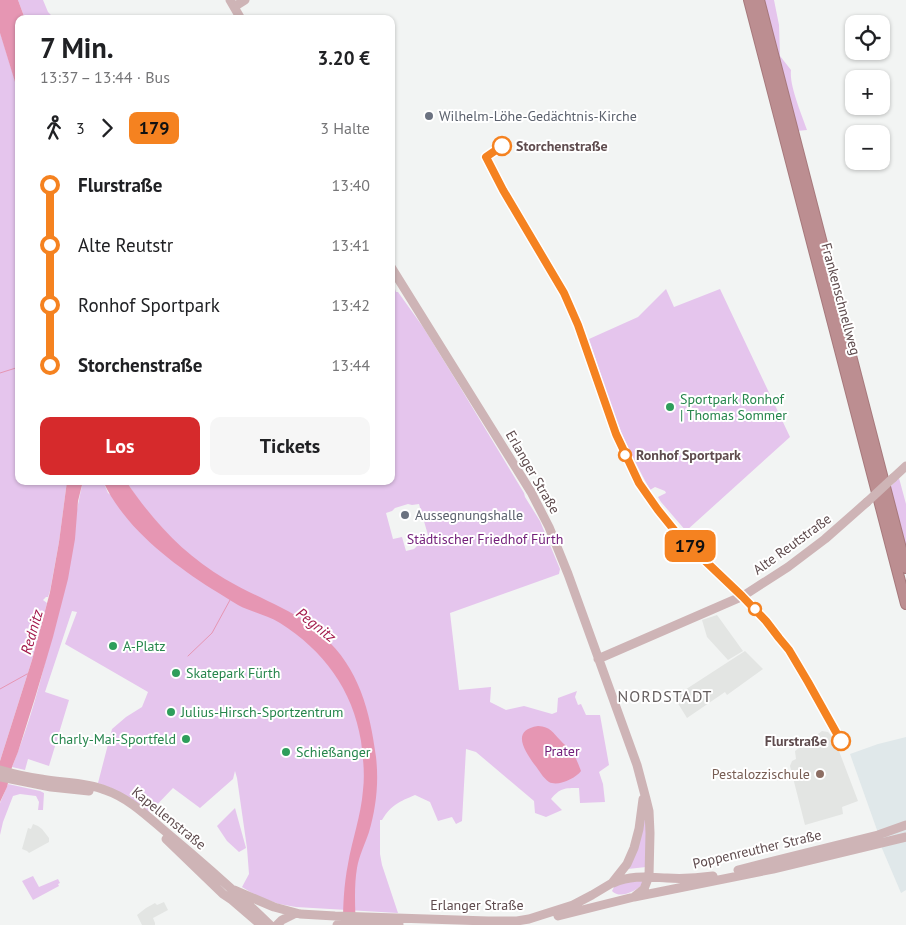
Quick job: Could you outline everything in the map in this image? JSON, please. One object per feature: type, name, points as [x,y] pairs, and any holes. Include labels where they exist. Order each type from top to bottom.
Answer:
[{"type":"highway","name":"Frankenschnellweg","points":[[749,0],[906,604]]},
{"type":"highway","name":"Frankenschnellweg","points":[[759,0],[906,568]]},
{"type":"main road","points":[[239,15],[232,4],[245,0]]},
{"type":"main road","name":"Erlanger Straße","points":[[395,273],[504,446],[549,527],[568,574],[639,773],[648,811],[650,833],[649,876]]},
{"type":"main road","name":"Alte Reutstraße","points":[[598,660],[742,596],[788,566],[841,526],[906,466]]},
{"type":"main road","name":"Kapellenstraße","points":[[0,770],[23,779],[93,792],[114,798],[133,811],[223,894],[261,925]]},
{"type":"main road","name":"Kapellenstraße","points":[[0,777],[42,779],[87,785],[116,795],[145,815],[234,890],[270,925]]},
{"type":"main road","name":"Erlanger Straße","points":[[336,925],[407,921],[517,921],[544,915],[572,905],[592,896],[612,883],[627,864],[634,848],[644,793]]},
{"type":"main road","name":"Poppenreuther Straße","points":[[612,883],[631,877],[649,876],[694,879],[720,874],[878,835],[906,825]]},
{"type":"main road","name":"Poppenreuther Straße","points":[[634,897],[773,869],[906,837]]},
{"type":"main road","points":[[634,897],[644,889],[649,876]]},
{"type":"main road","points":[[612,883],[611,894],[620,900]]},
{"type":"main road","name":"Erlanger Straße","points":[[234,890],[264,904],[298,913],[438,925]]},
{"type":"main road","name":"Kapellenstraße","points":[[223,894],[229,903],[252,925]]},
{"type":"main road","name":"Erlanger Straße","points":[[522,925],[634,897]]},
{"type":"main road","points":[[278,925],[282,920],[298,913]]},
{"type":"shaded area","points":[[0,0],[18,0],[24,15],[15,15],[15,82],[0,33]]},
{"type":"shaded area","points":[[66,485],[82,485],[78,501],[75,539],[68,579],[53,637],[7,787],[0,802],[0,761],[32,660],[50,592]]},
{"type":"shaded area","points":[[105,485],[129,485],[158,523],[183,548],[225,579],[288,611],[310,625],[335,648],[354,676],[361,691],[370,723],[377,776],[373,814],[357,868],[355,889],[356,925],[343,925],[344,902],[350,855],[362,800],[364,766],[357,722],[343,688],[334,673],[310,646],[280,623],[235,603],[180,567],[136,528],[112,498]]},
{"type":"shaded area","points":[[717,615],[743,651],[728,660],[707,637],[702,620]]},
{"type":"shaded area","points":[[745,651],[763,669],[727,695],[725,692],[687,718],[674,697]]},
{"type":"shaded area","points":[[538,726],[551,731],[570,749],[581,771],[579,774],[571,779],[557,783],[549,782],[543,776],[527,753],[522,741],[522,736],[525,732],[530,728]]},
{"type":"shaded area","name":"Pestalozzischule","points":[[822,731],[828,732],[831,735],[858,801],[842,807],[843,814],[805,825],[790,766],[792,761],[796,759],[795,751]]},
{"type":"shaded area","points":[[906,737],[906,890],[901,893],[881,846],[850,754]]},
{"type":"shaded area","points":[[33,824],[42,829],[49,838],[49,842],[29,853],[22,849],[28,828],[31,829]]},
{"type":"shaded area","points":[[164,902],[168,910],[153,918],[155,925],[142,925],[137,915],[155,903],[157,905]]},
{"type":"green space","points":[[18,0],[43,0],[51,15],[24,15]]},
{"type":"green space","points":[[763,0],[774,0],[779,25],[780,56],[791,70],[794,92],[807,130],[797,131]]},
{"type":"green space","points":[[0,32],[15,81],[15,485],[66,485],[50,591],[48,597],[43,600],[47,603],[32,660],[0,761]]},
{"type":"green space","points":[[395,289],[423,327],[524,493],[540,521],[560,569],[559,574],[450,613],[459,690],[491,687],[490,702],[506,710],[524,706],[552,714],[557,712],[558,698],[577,691],[575,697],[578,705],[581,704],[586,715],[600,715],[609,765],[599,772],[603,784],[605,802],[580,803],[579,788],[566,789],[557,793],[551,799],[562,810],[546,817],[535,813],[534,801],[476,752],[466,749],[462,821],[456,824],[452,817],[438,821],[430,802],[415,795],[396,804],[380,820],[380,854],[382,865],[398,913],[296,907],[279,904],[257,896],[242,887],[249,874],[247,848],[235,771],[233,779],[200,808],[173,788],[149,813],[111,788],[98,783],[112,729],[142,707],[148,692],[65,644],[77,612],[72,611],[45,692],[69,700],[49,766],[28,759],[25,770],[12,767],[36,698],[54,626],[82,485],[105,485],[108,493],[171,538],[141,504],[129,485],[395,485]],"holes":[[[408,504],[419,504],[428,535],[414,549],[406,551],[402,537],[393,539],[386,513]]]},
{"type":"green space","points":[[666,289],[674,307],[720,289],[790,437],[686,531],[658,497],[666,493],[665,491],[655,487],[650,490],[632,455],[613,411],[589,339],[638,317]]},
{"type":"green space","points":[[899,478],[906,504],[906,550],[890,487]]},
{"type":"green space","points":[[8,784],[44,793],[43,810],[38,810],[39,802],[36,796],[20,794],[13,796],[0,835],[0,803]]},
{"type":"green space","points":[[235,808],[246,848],[239,852],[227,841],[217,826]]},
{"type":"green space","points":[[646,809],[646,867],[628,869]]},
{"type":"green space","points":[[33,876],[39,887],[58,879],[60,883],[58,884],[59,886],[33,900],[22,881]]},
{"type":"green space","points":[[641,878],[644,884],[633,891],[620,895],[612,891],[615,885]]},
{"type":"waterway","points":[[0,373],[15,368]]},
{"type":"waterway","points":[[188,656],[212,633],[230,600]]},
{"type":"waterway","points":[[0,689],[28,674]]},
{"type":"bus line","name":"179","points":[[502,146],[486,157],[503,190],[564,293],[578,325],[616,434],[639,483],[679,536],[742,596],[766,621],[789,650],[841,741]]},
{"type":"place","name":"Wilhelm-Löhe-Gedächtnis-Kirche","points":[[429,116]]},
{"type":"place","name":"Storchenstraße","points":[[502,146]]},
{"type":"place","name":"Sportpark Ronhof | Thomas Sommer","points":[[670,407]]},
{"type":"place","name":"Ronhof Sportpark","points":[[625,455]]},
{"type":"place","name":"Aussegnungshalle","points":[[405,515]]},
{"type":"place","name":"A-Platz","points":[[113,646]]},
{"type":"place","name":"Skatepark Fürth","points":[[176,673]]},
{"type":"place","name":"Julius-Hirsch-Sportzentrum","points":[[171,712]]},
{"type":"place","name":"Charly-Mai-Sportfeld","points":[[186,739]]},
{"type":"place","name":"Flurstraße","points":[[841,741]]},
{"type":"place","name":"Schießanger","points":[[286,752]]},
{"type":"place","name":"Pestalozzischule","points":[[820,774]]},
{"type":"district","name":"NORDSTADT","points":[[665,696]]},
{"type":"park label","name":"Städtischer Friedhof Fürth","points":[[485,539]]},
{"type":"park label","name":"Prater","points":[[562,751]]},
{"type":"water label","name":"Pegnitz","points":[[316,625]]},
{"type":"water label","name":"Rednitz","points":[[32,632]]}]
